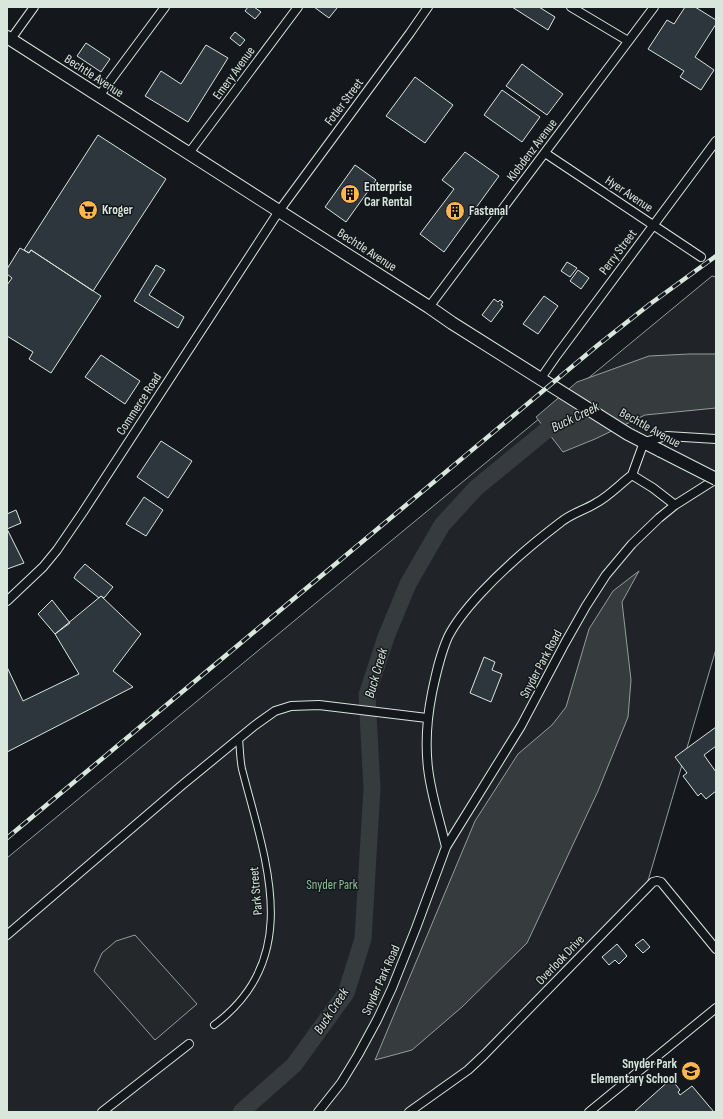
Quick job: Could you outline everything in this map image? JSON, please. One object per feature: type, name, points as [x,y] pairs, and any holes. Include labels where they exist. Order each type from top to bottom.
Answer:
[{"type":"main road","name":"Bechtle Avenue","points":[[9,38],[452,323],[628,434],[716,479]]},
{"type":"street","points":[[9,38],[34,7]]},
{"type":"street","points":[[99,96],[165,7]]},
{"type":"street","name":"Emery Avenue","points":[[189,153],[298,7]]},
{"type":"street","name":"Fotler Street","points":[[279,211],[428,7]]},
{"type":"street","points":[[571,7],[628,42]]},
{"type":"street","name":"Klobdenz Avenue","points":[[429,307],[654,7]]},
{"type":"street","name":"Perry Street","points":[[541,378],[556,355],[716,141]]},
{"type":"street","name":"Hyer Avenue","points":[[545,153],[700,257]]},
{"type":"street","name":"Commerce Road","points":[[7,601],[43,567],[61,545],[279,211]]},
{"type":"street","points":[[446,847],[432,791],[428,767],[426,742],[427,718],[441,655],[456,622],[497,576],[520,554],[563,520],[597,503],[632,475],[644,442],[666,436],[716,439]]},
{"type":"street","points":[[632,475],[653,488],[675,505]]},
{"type":"street","name":"Snyder Park Road","points":[[318,1112],[341,1083],[377,1020],[392,988],[416,928],[446,847],[521,726],[586,606],[606,575],[632,544],[658,518],[675,505],[716,479]]},
{"type":"street","points":[[7,935],[181,786],[254,726],[275,711],[291,706],[319,705],[427,718]]},
{"type":"street","name":"Park Street","points":[[214,1025],[233,1009],[253,982],[267,947],[272,910],[266,862],[242,768],[239,739]]},
{"type":"street","name":"Overlook Drive","points":[[409,1112],[468,1070],[484,1055],[653,882],[660,882],[716,949]]},
{"type":"street","points":[[589,1112],[716,1008]]},
{"type":"street","points":[[102,1112],[189,1044]]},
{"type":"green space","name":"Snyder Park","points":[[712,276],[716,277],[716,649],[645,891],[468,1070],[406,1112],[7,1112],[7,858]]},
{"type":"shaded area","points":[[135,935],[197,1004],[155,1040],[94,971],[102,953],[116,941]]},
{"type":"water","points":[[716,354],[716,408],[645,415],[595,439],[563,452],[536,417],[577,382],[649,356]]},
{"type":"water","points":[[639,571],[622,602],[631,680],[628,717],[598,791],[527,943],[462,1007],[412,1050],[375,1060],[475,821],[518,754],[552,725],[566,707],[589,629],[613,591]]},
{"type":"building","points":[[248,7],[254,7],[261,12],[255,19],[245,11]]},
{"type":"building","points":[[314,7],[336,7],[337,8],[329,18]]},
{"type":"building","points":[[512,7],[539,7],[555,17],[548,30]]},
{"type":"building","points":[[685,7],[695,7],[716,20],[716,24],[695,57],[714,70],[701,90],[680,77],[684,71],[648,49],[667,20],[674,24]]},
{"type":"building","points":[[235,32],[245,40],[240,46],[230,38]]},
{"type":"building","points":[[86,43],[110,59],[101,72],[77,56]]},
{"type":"building","points":[[206,45],[228,58],[188,122],[145,96],[161,71],[181,84]]},
{"type":"building","points":[[522,64],[563,94],[547,115],[506,86]]},
{"type":"building","points":[[415,77],[453,105],[425,143],[386,116]]},
{"type":"building","points":[[502,90],[540,117],[522,142],[484,115]]},
{"type":"building","points":[[98,135],[166,179],[93,291],[31,250],[29,253],[24,250]]},
{"type":"building","name":"Fastenal","points":[[465,152],[499,176],[444,252],[420,234],[454,189],[442,180]]},
{"type":"building","name":"Enterprise Car Rental","points":[[355,165],[376,180],[346,222],[325,207]]},
{"type":"building","points":[[20,248],[29,253],[31,250],[101,296],[51,373],[29,359],[33,352],[7,336],[7,285],[12,278],[7,274],[7,269]]},
{"type":"building","points":[[567,262],[577,268],[570,277],[561,271]]},
{"type":"building","points":[[156,265],[165,270],[149,295],[184,317],[178,328],[134,301]]},
{"type":"building","points":[[578,270],[589,278],[581,289],[570,281]]},
{"type":"building","points":[[544,296],[558,306],[538,334],[523,324]]},
{"type":"building","points":[[494,299],[498,302],[500,300],[503,302],[501,305],[503,306],[491,322],[482,315]]},
{"type":"building","points":[[101,355],[140,381],[125,404],[85,377]]},
{"type":"building","points":[[161,441],[192,461],[168,498],[137,477]]},
{"type":"building","points":[[144,497],[163,510],[146,536],[126,524]]},
{"type":"building","points":[[16,510],[21,523],[7,529],[7,514]]},
{"type":"building","points":[[7,529],[24,563],[7,569]]},
{"type":"building","points":[[85,564],[113,587],[104,598],[101,596],[99,598],[74,578]]},
{"type":"building","points":[[101,596],[141,634],[113,671],[133,687],[7,752],[7,667],[23,701],[79,674],[55,634]]},
{"type":"building","points":[[52,600],[70,623],[55,634],[38,614]]},
{"type":"building","points":[[484,657],[495,662],[492,670],[502,674],[491,702],[470,693]]},
{"type":"building","points":[[716,727],[716,746],[704,755],[716,772],[716,791],[706,799],[701,793],[698,796],[683,776],[687,773],[675,757]]},
{"type":"building","points":[[643,939],[650,947],[643,953],[635,945]]},
{"type":"building","points":[[617,944],[627,956],[619,964],[615,960],[609,965],[602,957]]},
{"type":"building","points":[[671,1079],[680,1090],[678,1092],[680,1095],[692,1086],[714,1112],[634,1112]]},
{"type":"waterway","name":"Buck Creek","points":[[241,1112],[294,1065],[346,993],[363,939],[372,789],[367,695],[386,637],[408,584],[442,525],[476,488],[554,424],[566,419]]},
{"type":"railway","points":[[7,838],[598,345],[650,304],[716,256]]},
{"type":"place","name":"Enterprise Car Rental","points":[[350,194]]},
{"type":"place","name":"Kroger","points":[[88,210]]},
{"type":"place","name":"Fastenal","points":[[455,211]]},
{"type":"place","name":"Snyder Park Elementary School","points":[[691,1071]]}]
